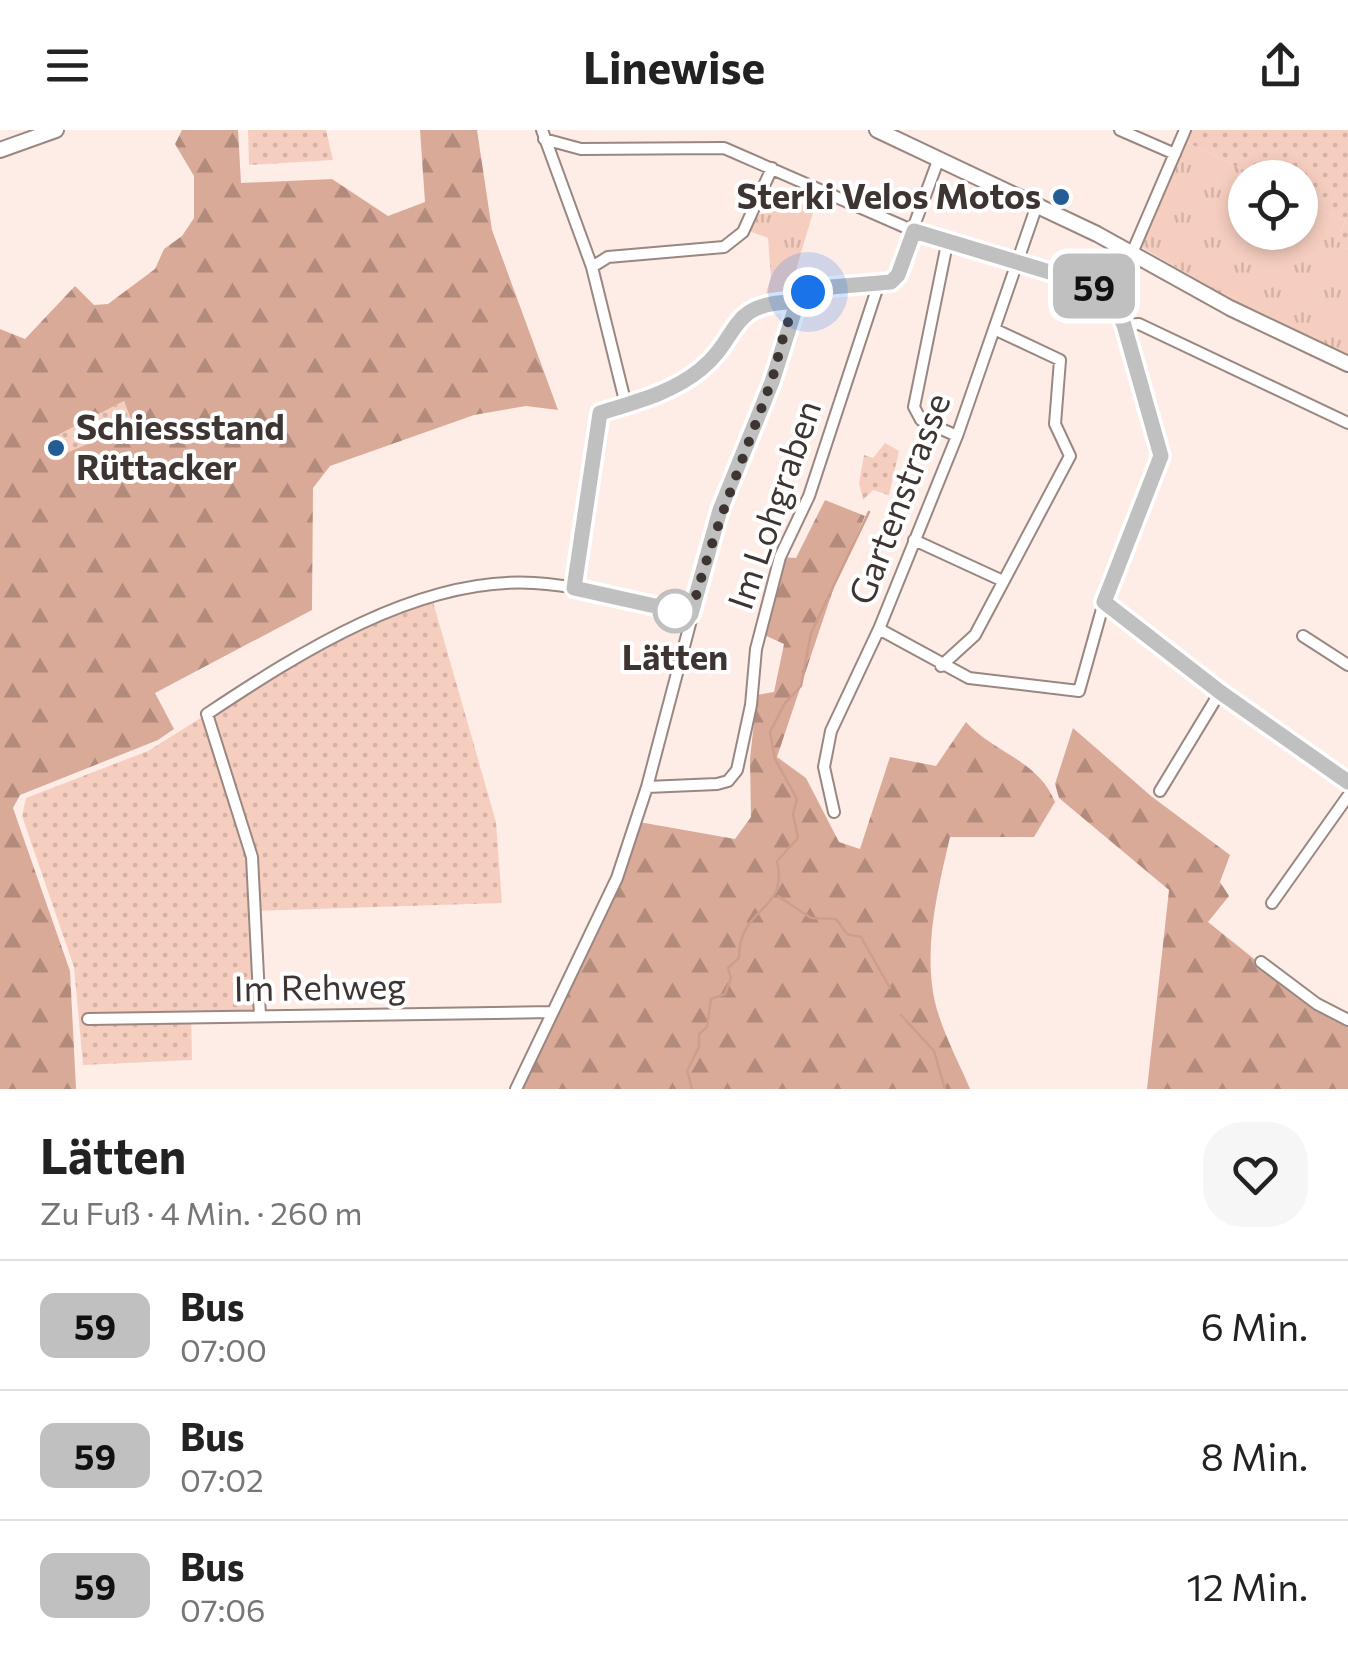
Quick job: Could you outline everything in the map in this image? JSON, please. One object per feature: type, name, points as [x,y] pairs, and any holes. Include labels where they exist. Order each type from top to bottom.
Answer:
[{"type":"main road","points":[[0,150],[56,130]]},
{"type":"main road","points":[[879,130],[1037,205],[1230,308],[1348,364]]},
{"type":"street","points":[[1120,130],[1175,154]]},
{"type":"street","points":[[1132,253],[1185,130]]},
{"type":"street","points":[[544,134],[581,150],[714,146],[947,244],[1096,286],[1115,304],[1161,456],[1104,602],[1079,691],[969,678],[878,630]]},
{"type":"street","points":[[544,134],[592,267],[626,404]]},
{"type":"street","points":[[574,588],[600,413],[659,394],[702,369],[748,310],[797,303],[819,288],[878,286],[898,275],[939,158]]},
{"type":"street","points":[[592,267],[608,258],[714,249],[736,240],[772,168]]},
{"type":"street","name":"Gartenstrasse","points":[[834,812],[824,767],[831,732],[878,630],[957,436],[1037,205]]},
{"type":"street","points":[[947,244],[914,407],[922,420],[957,436]]},
{"type":"street","name":"Im Lohgraben","points":[[647,786],[716,784],[728,781],[737,770],[751,706],[756,649],[780,557],[816,476],[878,286]]},
{"type":"street","points":[[516,1089],[604,912],[647,786],[720,510],[772,382],[797,303]]},
{"type":"street","points":[[1124,325],[1139,324],[1348,423]]},
{"type":"street","points":[[941,666],[975,636],[1070,456],[1055,424],[1060,360],[994,329]]},
{"type":"street","points":[[914,540],[1003,581]]},
{"type":"street","points":[[260,1016],[252,857],[207,714],[315,643],[457,589],[532,582],[691,614]]},
{"type":"street","points":[[1104,602],[1220,692],[1348,782]]},
{"type":"street","points":[[1303,636],[1348,665]]},
{"type":"street","points":[[1160,791],[1220,692]]},
{"type":"street","points":[[1272,903],[1348,796]]},
{"type":"street","points":[[1261,962],[1317,1004],[1348,1020]]},
{"type":"street","name":"Im Rehweg","points":[[88,1019],[552,1012]]},
{"type":"green space","points":[[182,130],[238,130],[241,183],[332,179],[388,216],[425,202],[420,130],[477,130],[492,230],[558,410],[526,406],[474,415],[330,466],[313,488],[312,610],[155,693],[174,729],[158,740],[20,795],[13,808],[70,971],[76,1089],[0,1089],[0,329],[25,339],[75,286],[94,305],[108,304],[155,269],[164,249],[182,236],[194,218],[194,176],[175,144]],"holes":[[[124,401],[133,425],[54,458],[47,443]]]},
{"type":"green space","points":[[248,130],[326,130],[333,160],[249,165]]},
{"type":"green space","points":[[1188,130],[1348,130],[1348,249],[1338,241],[1345,221],[1318,208],[1318,160],[1228,162],[1184,141]]},
{"type":"green space","points":[[1184,141],[1228,162],[1228,250],[1318,250],[1318,208],[1345,221],[1338,241],[1348,249],[1348,354],[1274,324],[1141,247]]},
{"type":"green space","points":[[777,194],[814,209],[790,290],[765,296],[771,278],[768,238],[749,231],[755,215],[770,213]]},
{"type":"green space","points":[[124,401],[133,425],[54,458],[47,443],[54,437]]},
{"type":"green space","points":[[885,443],[899,451],[889,495],[873,490],[863,500],[859,483],[864,455],[873,458]]},
{"type":"green space","points":[[825,500],[865,516],[834,587],[777,757],[806,778],[839,842],[860,849],[890,757],[936,766],[966,722],[1027,766],[1055,802],[1034,837],[950,837],[932,926],[931,972],[939,1016],[970,1089],[520,1089],[602,924],[639,822],[735,839],[751,817],[750,759],[757,695],[774,692],[784,644],[760,633],[780,557],[796,558]]},
{"type":"green space","points":[[433,602],[496,822],[502,903],[253,911],[257,1012],[191,1014],[192,1060],[83,1065],[74,967],[22,816],[26,798],[148,751],[314,647]]},
{"type":"green space","points":[[1073,728],[1151,796],[1230,855],[1220,882],[1229,896],[1208,922],[1299,995],[1348,1023],[1348,1089],[1147,1089],[1169,890],[1059,798],[1055,784]]},
{"type":"waterway","points":[[692,1089],[687,1071],[699,1047],[699,1034],[707,1027],[711,999],[725,994],[731,978],[728,968],[739,958],[747,928],[776,891],[777,861],[798,838],[793,814],[797,799],[775,759],[770,732],[785,703],[801,686],[811,633],[869,512]]},
{"type":"waterway","points":[[778,896],[811,918],[836,919],[847,934],[861,937],[890,988]]},
{"type":"waterway","points":[[901,1015],[934,1051],[945,1089]]},
{"type":"bus line","name":"59","points":[[790,302],[761,306],[741,315],[717,353],[684,381],[659,394],[600,413],[574,588],[691,614],[720,510],[772,382],[797,303],[819,288],[891,282],[898,275],[914,231],[949,245],[1096,286],[1115,304],[1137,364],[1161,456],[1104,602],[1220,692],[1348,782]]},
{"type":"place","name":"Sterki Velos Motos","points":[[1061,197]]},
{"type":"place","name":"Schiessstand Rüttacker","points":[[56,448]]},
{"type":"place","name":"Lätten","points":[[675,611]]},
{"type":"route","points":[[675,611],[691,614],[720,510],[772,382],[797,303],[808,292]]}]
